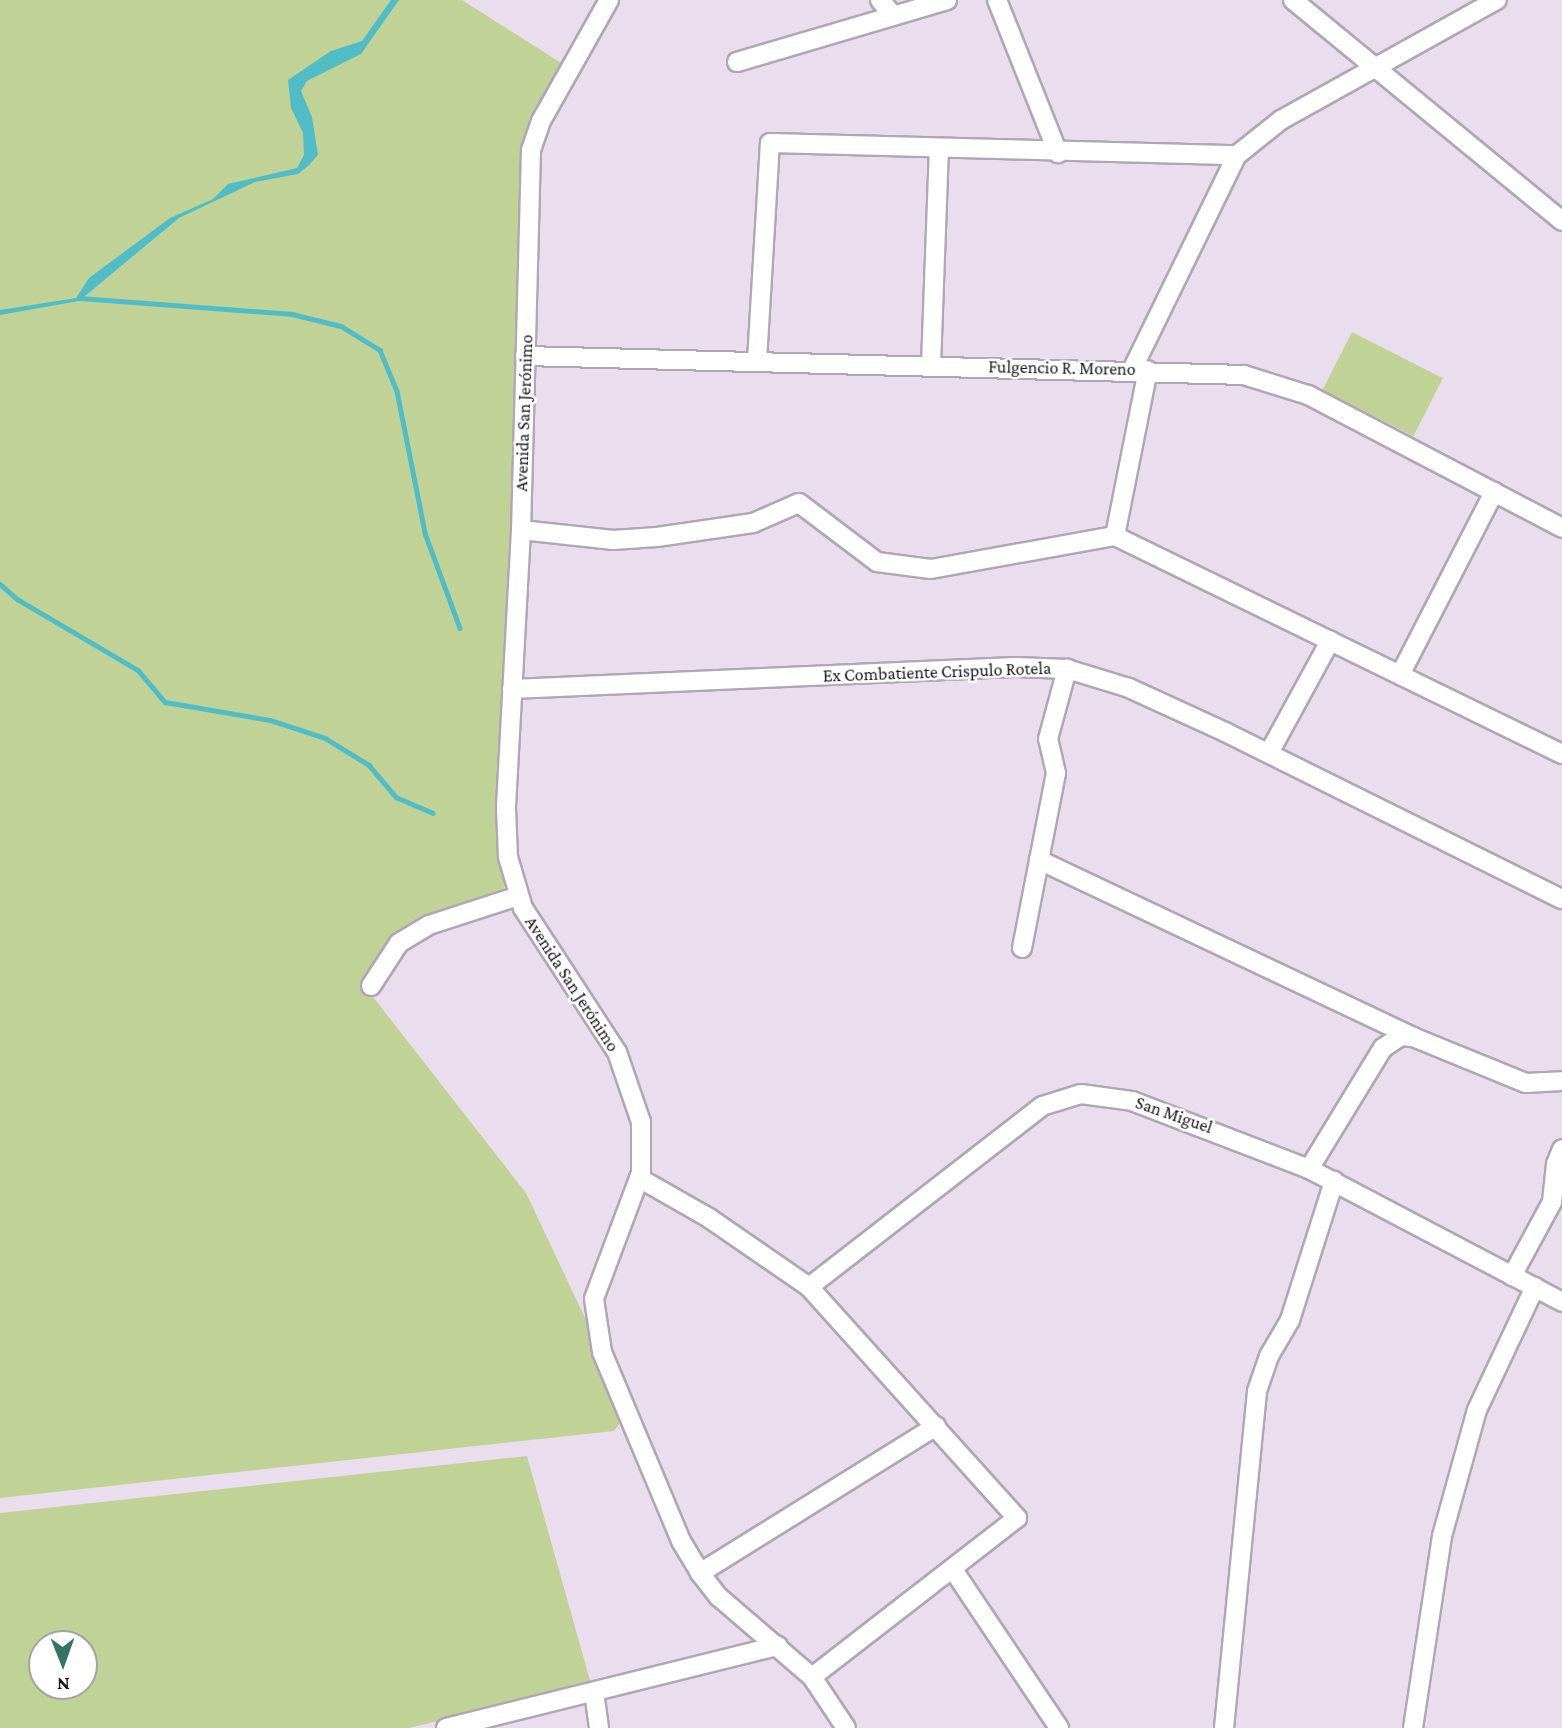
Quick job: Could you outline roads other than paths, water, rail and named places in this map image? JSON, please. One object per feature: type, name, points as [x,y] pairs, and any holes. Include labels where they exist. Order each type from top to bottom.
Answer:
[{"type":"street","name":"Avenida San Jerónimo","points":[[609,0],[541,121],[531,150],[521,530],[505,833],[518,896],[535,933],[617,1052],[630,1079],[644,1143],[639,1178],[599,1275],[594,1318],[602,1352],[635,1434],[699,1573],[719,1597],[812,1677],[846,1728]]},
{"type":"street","points":[[880,0],[893,15]]},
{"type":"street","points":[[737,62],[947,0]]},
{"type":"street","points":[[997,0],[1058,153]]},
{"type":"street","points":[[1293,0],[1562,221]]},
{"type":"street","points":[[1115,536],[1140,370],[1237,155],[1281,120],[1497,0]]},
{"type":"street","points":[[757,360],[770,143],[1058,153],[1237,155]]},
{"type":"street","points":[[931,365],[939,149]]},
{"type":"street","name":"Fulgencio R. Moreno","points":[[525,356],[1140,370],[1244,375],[1281,383],[1562,528]]},
{"type":"street","points":[[1400,675],[1494,492]]},
{"type":"street","points":[[521,530],[613,540],[657,537],[753,523],[799,503],[877,562],[930,569],[1115,536],[1562,754]]},
{"type":"street","points":[[1269,754],[1330,641]]},
{"type":"street","name":"Ex Combatiente Crispulo Rotela","points":[[512,689],[1016,667],[1068,669],[1129,688],[1562,899]]},
{"type":"street","points":[[1022,948],[1056,773],[1048,739],[1068,669]]},
{"type":"street","points":[[1039,860],[1413,1037],[1526,1083],[1562,1081]]},
{"type":"street","points":[[371,986],[393,951],[409,937],[429,925],[518,896]]},
{"type":"street","points":[[1309,1169],[1383,1048],[1401,1036],[1413,1037]]},
{"type":"street","name":"San Miguel","points":[[809,1287],[1042,1106],[1060,1098],[1081,1094],[1132,1101],[1309,1169],[1562,1302]]},
{"type":"street","points":[[1512,1276],[1552,1202],[1556,1164],[1562,1149]]},
{"type":"street","points":[[639,1178],[709,1218],[809,1287],[1017,1518],[954,1571],[812,1677]]},
{"type":"street","points":[[1224,1728],[1257,1391],[1269,1356],[1290,1320],[1334,1181]]},
{"type":"street","points":[[1413,1728],[1442,1536],[1477,1410],[1535,1287]]},
{"type":"street","points":[[699,1573],[936,1426]]},
{"type":"street","points":[[954,1571],[1059,1728]]},
{"type":"street","points":[[446,1728],[491,1723],[594,1692],[778,1646]]},
{"type":"street","points":[[594,1692],[599,1728]]},
{"type":"water","points":[[391,0],[399,0],[361,54],[307,81],[301,91],[312,117],[318,155],[307,167],[298,174],[255,182],[179,218],[79,301],[0,315],[0,310],[76,298],[89,278],[170,218],[213,199],[228,184],[297,168],[304,155],[303,133],[291,108],[288,80],[331,51],[362,41]]},
{"type":"waterway","points":[[80,298],[292,314],[341,326],[380,350],[397,391],[425,533],[460,628]]},
{"type":"waterway","points":[[0,584],[17,599],[138,670],[165,702],[270,720],[325,738],[369,765],[396,797],[433,813]]}]
